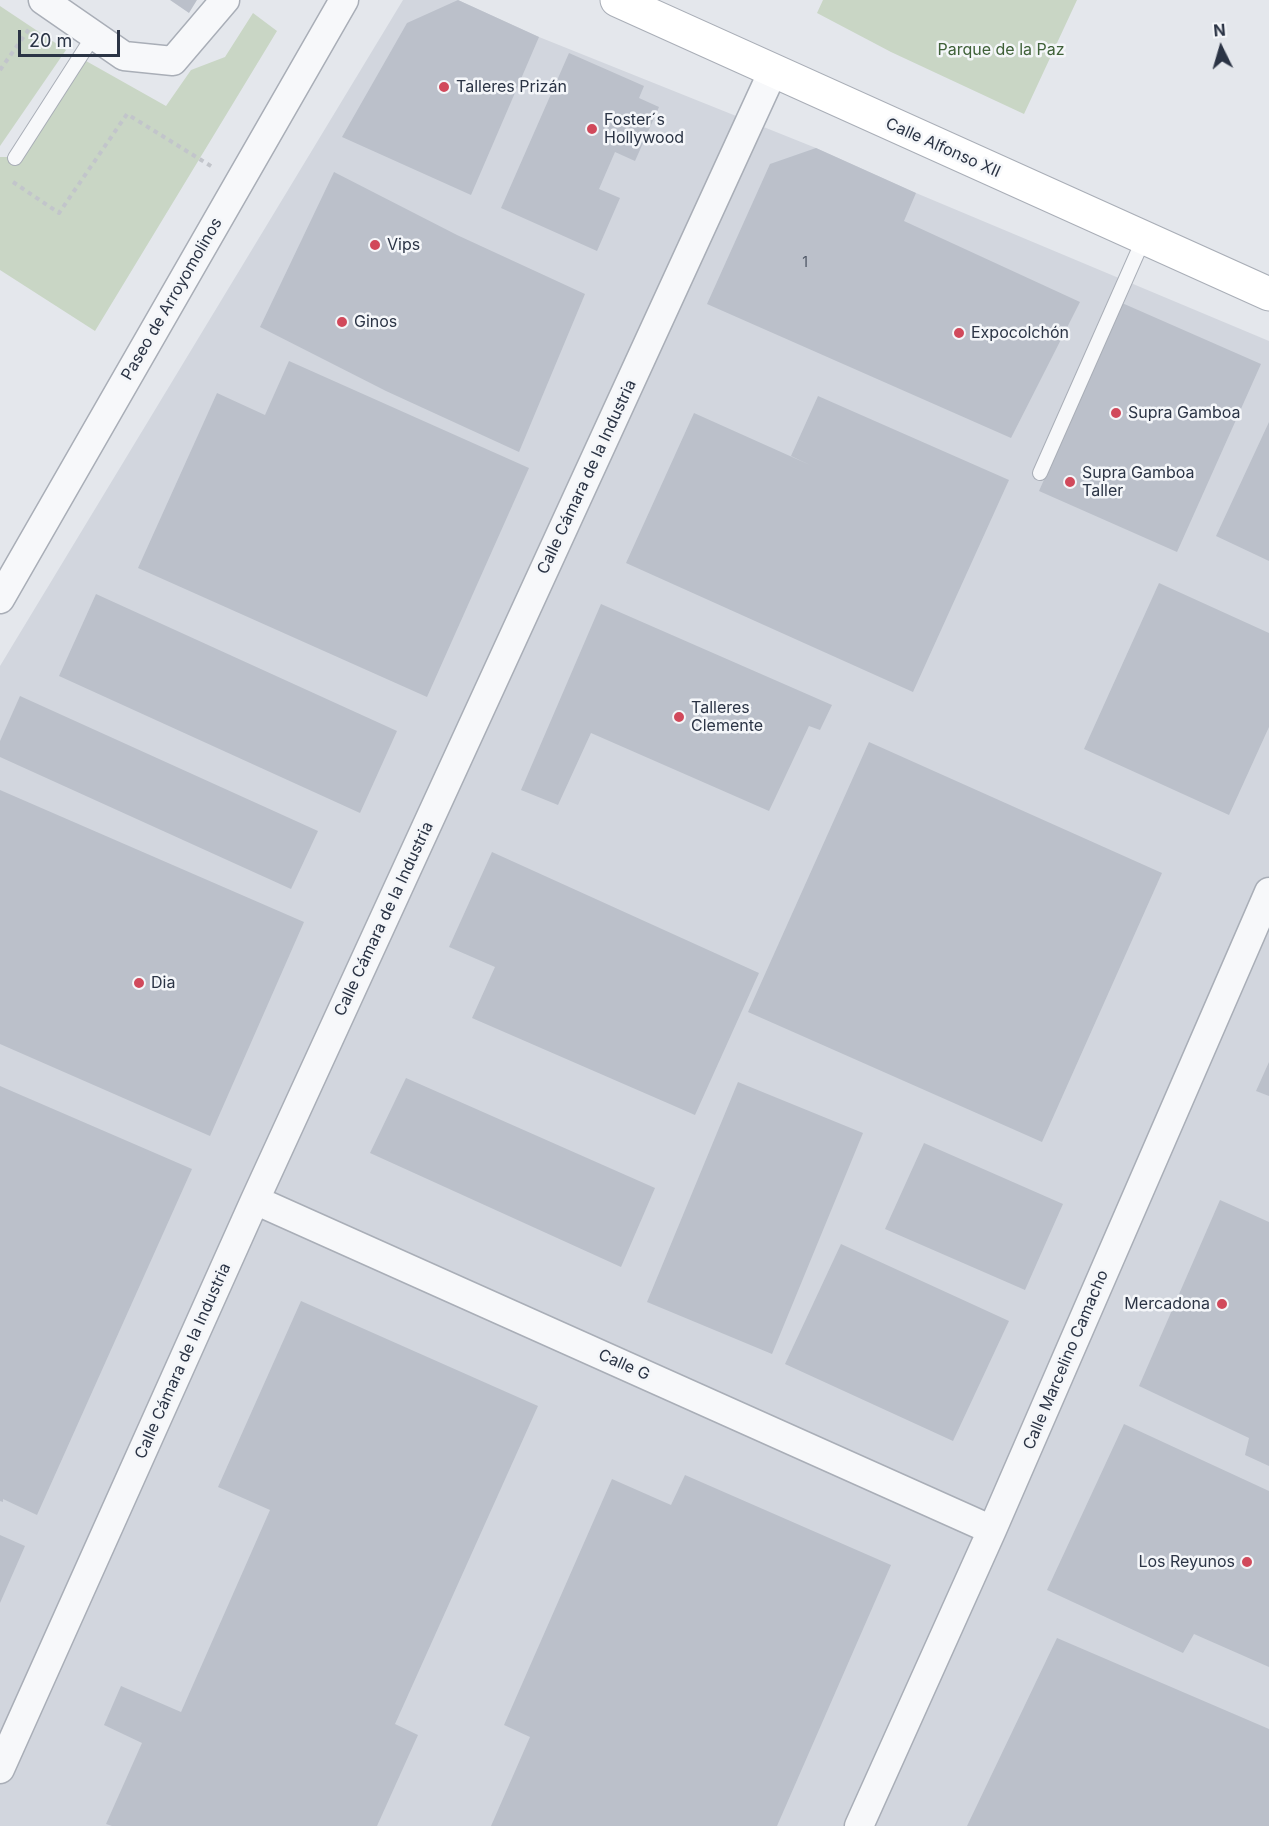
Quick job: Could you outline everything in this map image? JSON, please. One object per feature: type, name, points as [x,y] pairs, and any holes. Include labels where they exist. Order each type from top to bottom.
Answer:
[{"type":"street","points":[[45,1],[124,56],[173,61],[225,0]]},
{"type":"street","name":"Paseo de Arroyomolinos","points":[[0,599],[344,0]]},
{"type":"street","name":"Calle Alfonso XII","points":[[617,0],[1269,294]]},
{"type":"street","name":"Calle Cámara de la Industria","points":[[0,1769],[255,1200],[773,71]]},
{"type":"street","name":"Calle Marcelino Camacho","points":[[859,1826],[992,1530],[1269,892]]},
{"type":"street","name":"Calle G","points":[[255,1200],[992,1530]]},
{"type":"lane","points":[[15,158],[94,35]]},
{"type":"lane","points":[[1040,473],[1144,238]]},
{"type":"path","points":[[0,70],[45,1]]},
{"type":"path","points":[[10,180],[59,213],[127,114],[238,183]]},
{"type":"shaded area","points":[[403,0],[458,0],[539,37],[816,148],[916,193],[1269,341],[1269,1826],[0,1826],[0,666]]},
{"type":"green space","name":"Parque de la Paz","points":[[823,0],[1077,0],[1024,114],[891,52],[817,13]]},
{"type":"green space","points":[[0,6],[66,50],[0,146]]},
{"type":"green space","points":[[253,13],[277,31],[95,331],[0,270],[0,157],[15,157],[79,57],[166,106],[191,70],[225,57]]},
{"type":"building","points":[[170,0],[197,0],[189,13]]},
{"type":"building","name":"Talleres Prizán","points":[[458,0],[539,37],[471,195],[342,137],[407,23]]},
{"type":"building","name":"Foster´s Hollywood","points":[[569,53],[644,86],[639,98],[659,107],[635,161],[615,152],[599,189],[620,198],[597,251],[501,208]]},
{"type":"building","points":[[816,148],[916,193],[904,221],[1080,302],[1011,438],[707,304],[770,164]]},
{"type":"building","points":[[334,172],[457,235],[585,294],[519,452],[386,391],[260,327]]},
{"type":"building","points":[[1122,303],[1261,364],[1177,552],[1039,491]]},
{"type":"building","points":[[289,361],[529,468],[427,697],[138,568],[217,393],[265,415]]},
{"type":"building","points":[[818,396],[1009,480],[913,692],[626,563],[694,413],[810,465],[791,456]]},
{"type":"building","points":[[1269,422],[1269,561],[1216,536]]},
{"type":"building","points":[[1159,583],[1269,633],[1269,727],[1229,815],[1084,749]]},
{"type":"building","points":[[96,594],[397,731],[360,813],[59,676]]},
{"type":"building","points":[[601,604],[832,705],[820,730],[809,726],[769,811],[591,733],[558,805],[521,790]]},
{"type":"building","points":[[20,696],[318,831],[291,889],[0,757],[0,741]]},
{"type":"building","points":[[869,742],[1162,873],[1042,1142],[748,1012]]},
{"type":"building","name":"Dia","points":[[0,790],[304,922],[210,1136],[0,1044]]},
{"type":"building","points":[[492,852],[759,973],[695,1115],[472,1018],[495,967],[449,947]]},
{"type":"building","points":[[1269,1062],[1269,1096],[1256,1091]]},
{"type":"building","points":[[406,1078],[655,1188],[621,1267],[370,1153]]},
{"type":"building","points":[[738,1082],[863,1133],[772,1354],[647,1302]]},
{"type":"building","points":[[0,1086],[192,1169],[37,1515],[3,1499],[3,1502],[0,1501]]},
{"type":"building","points":[[924,1143],[1063,1204],[1025,1290],[885,1229]]},
{"type":"building","name":"Mercadona","points":[[1220,1200],[1269,1222],[1269,1466],[1245,1455],[1249,1438],[1139,1386]]},
{"type":"building","points":[[841,1244],[1009,1321],[953,1441],[785,1364]]},
{"type":"building","points":[[301,1301],[538,1406],[395,1724],[418,1735],[377,1826],[112,1826],[106,1824],[142,1743],[104,1725],[121,1686],[181,1712],[270,1510],[218,1487]]},
{"type":"building","points":[[1124,1424],[1269,1491],[1269,1667],[1194,1634],[1183,1653],[1047,1590]]},
{"type":"building","points":[[685,1475],[891,1565],[777,1826],[491,1826],[530,1737],[504,1725],[612,1479],[671,1505]]},
{"type":"building","points":[[0,1535],[25,1546],[0,1603]]},
{"type":"building","points":[[1057,1638],[1269,1729],[1269,1826],[967,1826]]},
{"type":"place","name":"Talleres Prizán","points":[[444,87]]},
{"type":"place","name":"Foster´s Hollywood","points":[[592,129]]},
{"type":"place","name":"Vips","points":[[375,245]]},
{"type":"place","name":"Ginos","points":[[342,322]]},
{"type":"place","name":"Expocolchón","points":[[959,333]]},
{"type":"place","name":"Supra Gamboa","points":[[1116,413]]},
{"type":"place","name":"Supra Gamboa Taller","points":[[1070,482]]},
{"type":"place","name":"Talleres Clemente","points":[[679,717]]},
{"type":"place","name":"Dia","points":[[139,983]]},
{"type":"place","name":"Mercadona","points":[[1222,1304]]},
{"type":"place","name":"Los Reyunos","points":[[1247,1562]]}]
